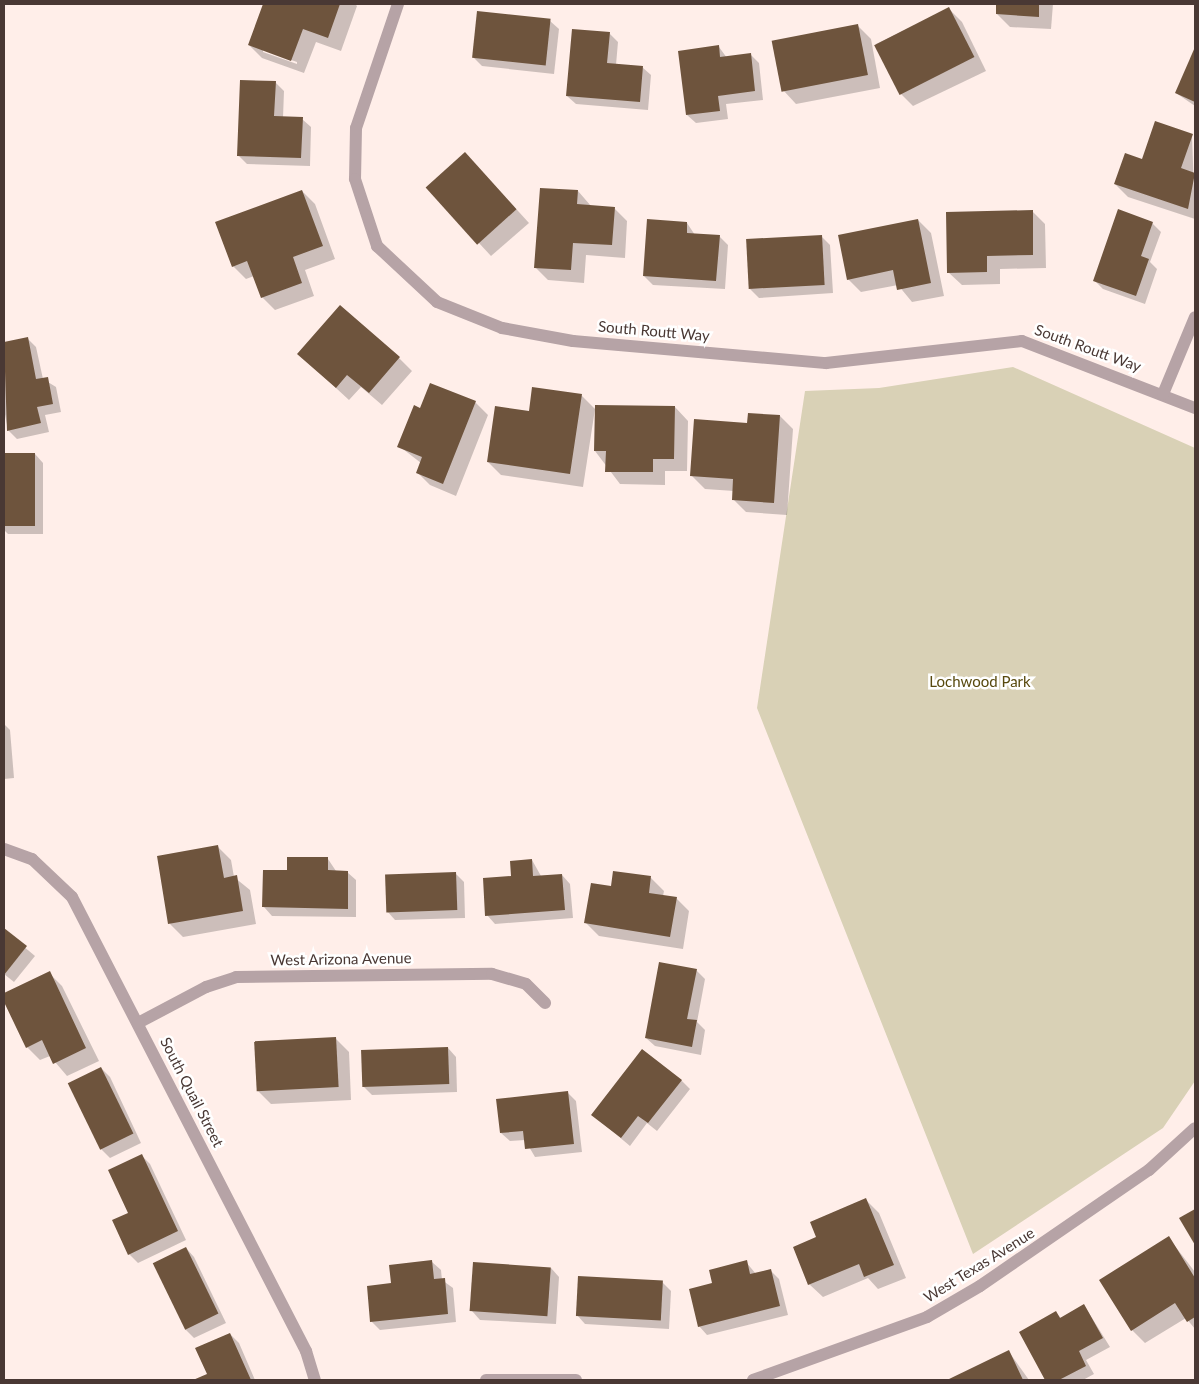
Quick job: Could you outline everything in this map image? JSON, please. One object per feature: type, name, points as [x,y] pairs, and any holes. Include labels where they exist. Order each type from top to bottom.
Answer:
[{"type":"street","name":"South Routt Way","points":[[398,4],[356,128],[355,179],[377,246],[437,302],[502,328],[573,341],[826,363],[1022,342],[1163,394],[1195,408]]},
{"type":"street","points":[[1163,394],[1195,317]]},
{"type":"street","name":"South Quail Street","points":[[4,849],[32,858],[72,897],[306,1351],[315,1380]]},
{"type":"street","name":"West Arizona Avenue","points":[[138,1023],[206,987],[236,978],[492,974],[526,984],[545,1003]]},
{"type":"street","name":"West Texas Avenue","points":[[752,1380],[927,1317],[980,1286],[1149,1170],[1195,1128]]},
{"type":"street","points":[[486,1380],[576,1380]]},
{"type":"green space","name":"Lochwood Park","points":[[1013,367],[1195,448],[1195,1081],[1163,1128],[973,1254],[757,708],[805,391],[879,388]]},
{"type":"building","points":[[263,4],[340,4],[328,38],[303,29],[291,61],[248,45]]},
{"type":"building","points":[[996,4],[1039,4],[1039,17],[996,14]]},
{"type":"building","points":[[949,7],[974,57],[900,95],[874,45]]},
{"type":"building","points":[[477,11],[551,19],[546,65],[472,58]]},
{"type":"building","points":[[858,24],[868,75],[782,92],[772,41]]},
{"type":"building","points":[[572,29],[610,32],[607,63],[643,66],[640,102],[566,96]]},
{"type":"building","points":[[719,45],[720,57],[751,53],[755,91],[718,96],[720,111],[686,115],[678,51]]},
{"type":"building","points":[[1195,47],[1195,102],[1175,93]]},
{"type":"building","points":[[240,80],[276,81],[274,116],[303,117],[301,158],[237,156]]},
{"type":"building","points":[[1155,121],[1193,134],[1181,168],[1195,173],[1188,209],[1114,184],[1125,153],[1142,159]]},
{"type":"building","points":[[465,152],[517,209],[477,245],[426,187]]},
{"type":"building","points":[[540,188],[578,190],[577,204],[615,207],[612,245],[573,243],[571,270],[534,268]]},
{"type":"building","points":[[302,190],[323,246],[293,257],[302,283],[261,298],[247,261],[232,267],[215,222]]},
{"type":"building","points":[[1118,209],[1153,222],[1141,256],[1149,259],[1136,296],[1093,281]]},
{"type":"building","points":[[1033,210],[1033,255],[987,256],[987,272],[947,273],[946,212]]},
{"type":"building","points":[[647,219],[687,222],[687,233],[720,235],[716,281],[643,276]]},
{"type":"building","points":[[918,219],[931,283],[897,290],[893,270],[847,280],[838,235]]},
{"type":"building","points":[[822,235],[825,285],[749,289],[746,239]]},
{"type":"building","points":[[340,305],[400,357],[369,393],[347,375],[336,388],[297,354]]},
{"type":"building","points":[[28,337],[36,379],[48,377],[53,404],[37,407],[41,423],[7,431],[4,342]]},
{"type":"building","points":[[430,383],[476,401],[443,484],[416,473],[422,457],[397,447],[414,405],[420,408]]},
{"type":"building","points":[[532,387],[582,394],[570,474],[487,462],[495,406],[529,411]]},
{"type":"building","points":[[595,405],[675,406],[674,459],[653,459],[653,472],[605,472],[606,451],[594,451]]},
{"type":"building","points":[[748,413],[780,415],[774,503],[732,500],[733,479],[690,476],[694,419],[747,423]]},
{"type":"building","points":[[4,453],[35,453],[35,526],[4,526]]},
{"type":"building","points":[[218,845],[224,878],[237,875],[243,911],[168,924],[157,856]]},
{"type":"building","points":[[287,857],[328,857],[328,870],[348,871],[348,909],[262,907],[263,870],[287,870]]},
{"type":"building","points":[[532,859],[533,876],[562,874],[565,910],[485,916],[483,878],[511,876],[510,861]]},
{"type":"building","points":[[613,871],[651,876],[649,893],[677,897],[670,937],[584,923],[591,883],[611,886]]},
{"type":"building","points":[[456,872],[457,910],[386,912],[385,874]]},
{"type":"building","points":[[4,928],[27,946],[4,975]]},
{"type":"building","points":[[659,962],[697,969],[687,1019],[697,1020],[692,1047],[645,1038]]},
{"type":"building","points":[[50,971],[86,1048],[53,1064],[42,1040],[26,1048],[4,1002],[4,993]]},
{"type":"building","points":[[336,1037],[339,1087],[257,1091],[254,1041]]},
{"type":"building","points":[[448,1047],[449,1084],[362,1087],[361,1050]]},
{"type":"building","points":[[642,1049],[682,1080],[648,1123],[638,1116],[621,1138],[591,1115]]},
{"type":"building","points":[[101,1067],[133,1134],[100,1150],[68,1083]]},
{"type":"building","points":[[568,1091],[574,1144],[525,1149],[523,1131],[500,1133],[496,1099]]},
{"type":"building","points":[[142,1154],[178,1231],[128,1255],[112,1220],[128,1213],[108,1170]]},
{"type":"building","points":[[866,1198],[894,1265],[864,1277],[859,1264],[808,1285],[793,1247],[816,1237],[810,1222]]},
{"type":"building","points":[[1195,1209],[1195,1245],[1179,1218]]},
{"type":"building","points":[[1169,1236],[1195,1278],[1195,1317],[1187,1322],[1175,1303],[1131,1331],[1099,1280]]},
{"type":"building","points":[[186,1247],[218,1314],[185,1330],[153,1263]]},
{"type":"building","points":[[432,1260],[434,1279],[445,1278],[448,1314],[370,1322],[367,1286],[391,1283],[389,1265]]},
{"type":"building","points":[[747,1260],[750,1274],[771,1269],[780,1306],[698,1327],[689,1289],[712,1283],[709,1270]]},
{"type":"building","points":[[473,1262],[551,1267],[547,1316],[470,1311]]},
{"type":"building","points":[[578,1276],[663,1280],[661,1320],[576,1316]]},
{"type":"building","points":[[1084,1304],[1103,1338],[1079,1351],[1086,1366],[1059,1380],[1045,1380],[1019,1332],[1056,1311],[1060,1318]]},
{"type":"building","points":[[230,1333],[251,1380],[193,1380],[207,1374],[195,1348]]},
{"type":"building","points":[[1009,1350],[1023,1380],[947,1380]]}]
